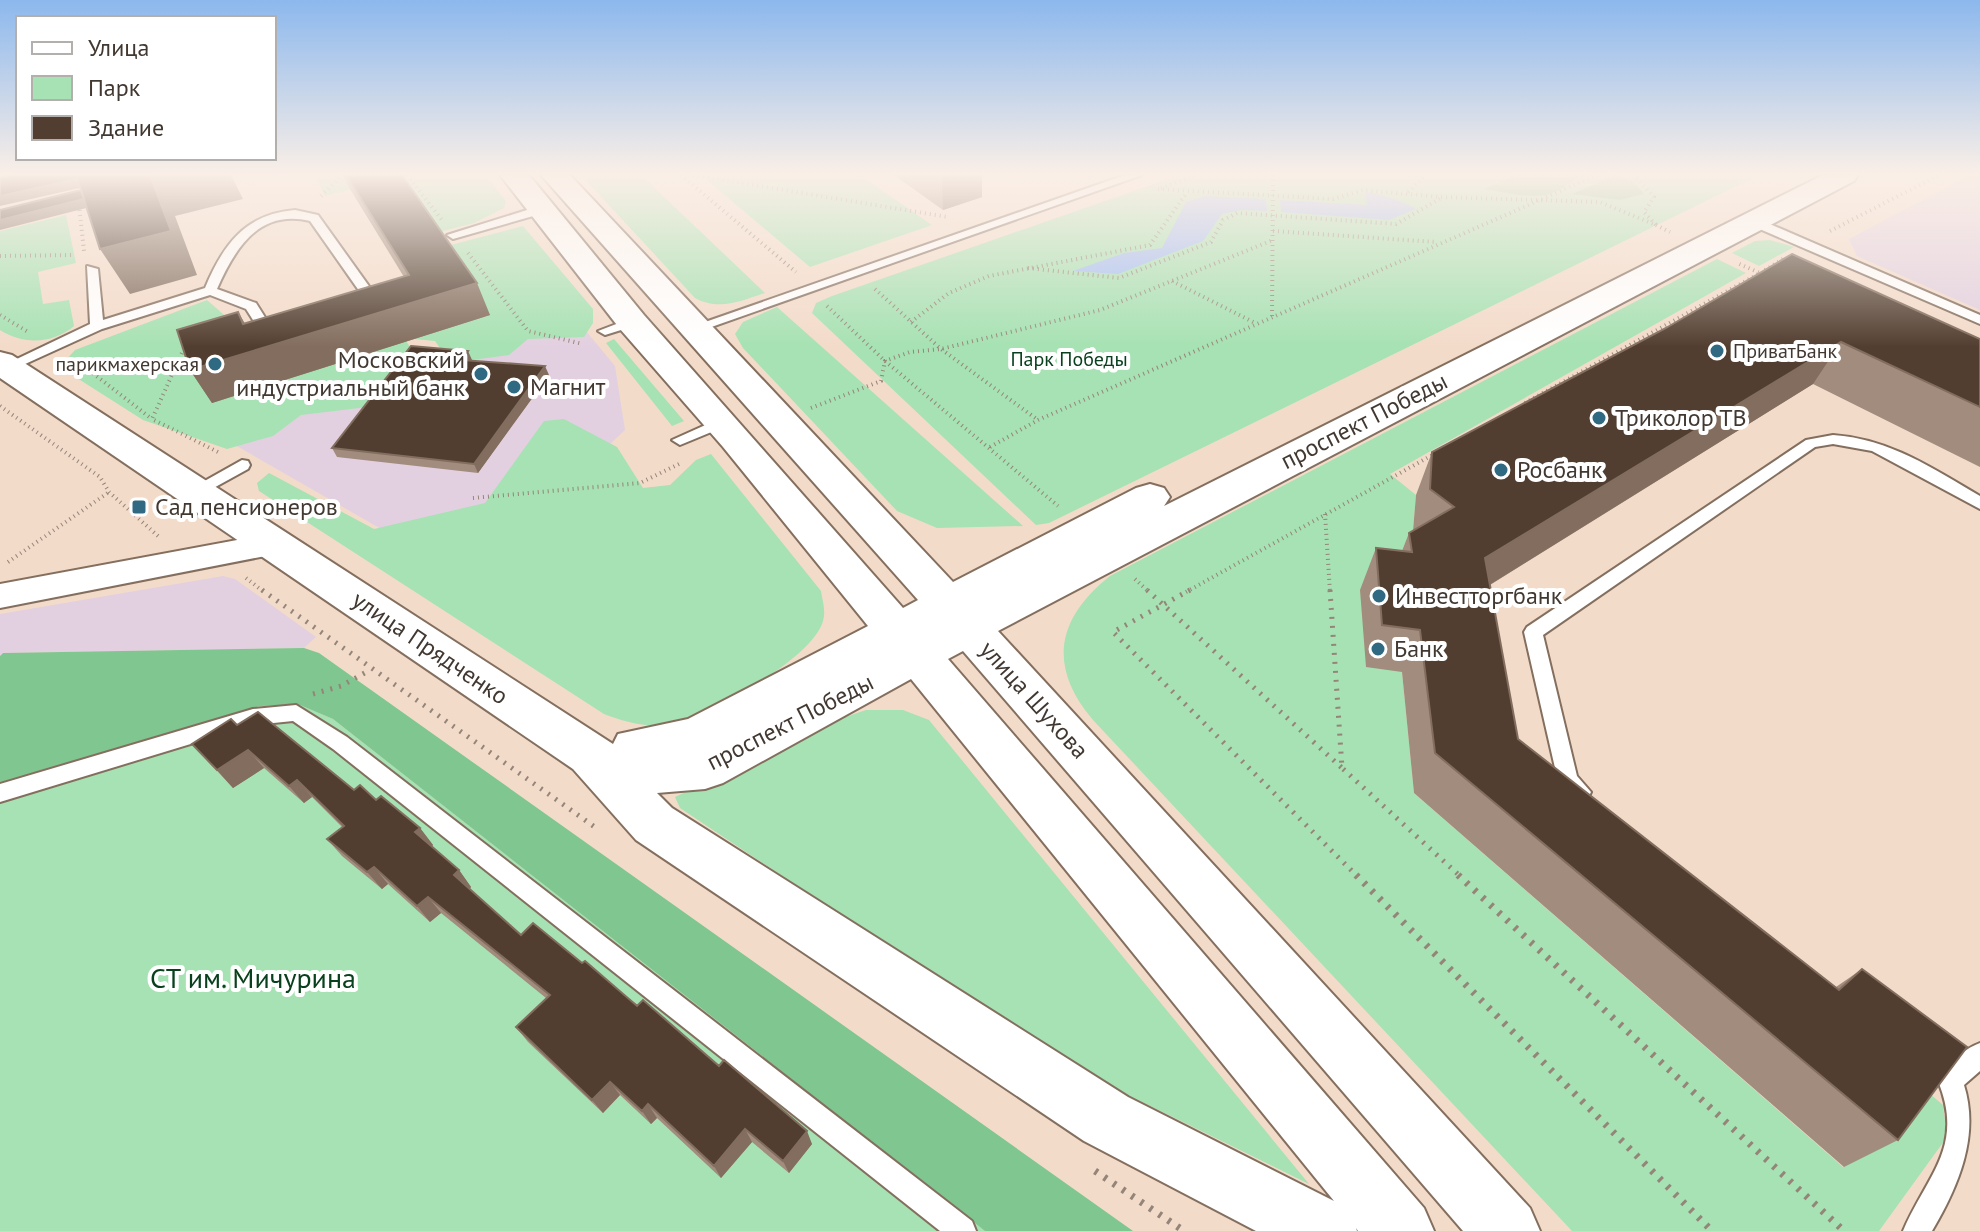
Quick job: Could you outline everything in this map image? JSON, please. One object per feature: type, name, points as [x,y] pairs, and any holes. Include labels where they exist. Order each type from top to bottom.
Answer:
[{"type":"main road","points":[[558,232],[619,327],[721,423],[1401,1231]]},
{"type":"main road","name":"улица Шухова","points":[[608,232],[958,616],[1507,1231]]},
{"type":"main road","name":"проспект Победы","points":[[585,752],[609,767],[640,774],[705,768],[908,643],[1096,541],[1686,232]]},
{"type":"main road","name":"проспект Победы","points":[[1679,236],[1696,232]]},
{"type":"main road","name":"улица Прядченко","points":[[2,378],[275,544],[585,752]]},
{"type":"main road","points":[[585,752],[654,824],[1079,1102],[1106,1119],[1324,1231]]},
{"type":"street","points":[[0,596],[275,544]]},
{"type":"lane","points":[[210,291],[236,239],[244,232]]},
{"type":"lane","points":[[324,232],[369,296],[358,307],[344,310]]},
{"type":"lane","points":[[453,235],[462,232]]},
{"type":"lane","points":[[695,328],[969,232]]},
{"type":"lane","points":[[1778,232],[1825,258],[1980,320]]},
{"type":"lane","points":[[92,269],[97,326]]},
{"type":"lane","points":[[2,378],[52,346],[97,326],[210,291],[251,306],[263,325],[277,330],[290,326]]},
{"type":"lane","points":[[680,440],[721,423]]},
{"type":"lane","points":[[1592,802],[1568,781],[1533,632],[1811,443],[1832,437],[1873,444],[1980,503]]},
{"type":"lane","points":[[193,492],[242,465]]},
{"type":"lane","points":[[0,793],[253,717],[296,713],[340,743],[962,1231]]},
{"type":"lane","points":[[1917,1231],[1949,1178],[1962,1144],[1959,1095],[1944,1076],[1980,1055]]},
{"type":"path","points":[[0,256],[84,255],[81,232]]},
{"type":"path","points":[[451,232],[528,331],[583,344]]},
{"type":"path","points":[[749,232],[801,277],[808,288],[885,361],[990,447],[1096,541],[1844,1231]]},
{"type":"path","points":[[911,322],[924,316],[936,303],[964,284],[1028,268],[1150,245],[1163,232]]},
{"type":"path","points":[[1028,268],[1119,278],[1211,242],[1216,232]]},
{"type":"path","points":[[1272,316],[1273,232]]},
{"type":"path","points":[[1295,232],[1440,242]]},
{"type":"path","points":[[990,447],[1038,420],[1464,232]]},
{"type":"path","points":[[1671,232],[1774,279]]},
{"type":"path","points":[[1674,232],[1679,236]]},
{"type":"path","points":[[1520,406],[1830,232]]},
{"type":"path","points":[[941,349],[1100,310],[1273,240]]},
{"type":"path","points":[[1172,281],[1256,323]]},
{"type":"path","points":[[874,288],[941,349],[1038,420]]},
{"type":"path","points":[[152,419],[210,291]]},
{"type":"path","points":[[0,315],[52,346],[152,419],[242,465]]},
{"type":"path","points":[[0,568],[109,492],[100,477],[2,378]]},
{"type":"path","points":[[1436,452],[1160,603],[1113,632],[1712,1231]]},
{"type":"path","points":[[1325,514],[1342,768]]},
{"type":"path","points":[[296,713],[314,693],[341,686],[370,670]]},
{"type":"shaded area","points":[[1861,232],[1980,232],[1980,310],[1857,256],[1849,239]]},
{"type":"shaded area","points":[[529,319],[576,319],[615,366],[625,430],[551,500],[409,545],[221,437],[235,416]]},
{"type":"shaded area","points":[[223,576],[235,579],[316,637],[304,648],[3,653],[0,656],[0,614]]},
{"type":"green space","points":[[0,232],[70,232],[76,263],[38,272],[43,304],[69,300],[74,326],[57,336],[38,340],[18,338],[0,330]]},
{"type":"green space","points":[[498,232],[528,232],[593,309],[593,323],[584,337],[528,339],[509,355],[472,360],[447,358],[435,341],[414,339],[489,315],[443,247]]},
{"type":"green space","points":[[634,232],[701,232],[765,293],[739,302],[721,304],[695,298]]},
{"type":"green space","points":[[769,232],[910,232],[810,267]]},
{"type":"green space","name":"Парк Победы","points":[[1015,232],[1642,232],[1049,523],[1036,525],[812,313],[816,303]]},
{"type":"green space","points":[[1770,240],[1794,247],[1759,266],[1732,253],[1755,241]]},
{"type":"green space","points":[[1717,259],[1746,273],[1390,474],[1416,495],[1402,672],[1414,793],[1843,1167],[1911,1078],[1943,1105],[1947,1137],[1879,1231],[1572,1231],[1093,720],[1078,700],[1064,662],[1064,644],[1069,626],[1092,592],[1110,576]]},
{"type":"green space","points":[[207,300],[257,344],[212,402],[406,341],[423,366],[376,406],[301,415],[273,436],[227,449],[143,420],[66,371],[65,361],[75,350]]},
{"type":"green space","points":[[777,307],[1023,526],[937,528],[897,511],[743,348],[735,334],[743,322]]},
{"type":"green space","points":[[614,339],[684,421],[672,426],[606,343]]},
{"type":"green space","points":[[564,419],[617,447],[643,488],[670,485],[696,460],[711,454],[821,591],[824,616],[818,632],[804,649],[760,682],[688,718],[654,725],[620,720],[604,714],[259,491],[257,483],[269,473],[374,529],[485,503],[544,421]]},
{"type":"green space","points":[[304,648],[319,653],[1133,1231],[985,1231],[333,719],[300,705],[260,706],[0,783],[0,656],[3,653]]},
{"type":"green space","name":"СТ им. Мичурина","points":[[300,705],[333,719],[985,1231],[0,1231],[0,783],[260,706]]},
{"type":"green space","points":[[866,710],[903,710],[929,720],[1309,1184],[1122,1092],[925,971],[680,808],[675,797],[831,722]]},
{"type":"water","points":[[1170,232],[1209,232],[1203,241],[1118,274],[1073,271],[1124,253],[1162,248]]},
{"type":"building","points":[[95,232],[165,232],[100,249]]},
{"type":"building","points":[[382,232],[442,232],[477,283],[190,370],[177,330],[238,312],[243,324],[409,275]]},
{"type":"building","points":[[1792,254],[1980,339],[1980,407],[1841,342],[1485,558],[1518,739],[1839,990],[1862,969],[1967,1047],[1898,1140],[1435,753],[1420,630],[1382,625],[1376,548],[1412,552],[1409,533],[1454,507],[1430,489],[1432,452],[1666,328]]},
{"type":"building","points":[[411,346],[468,351],[461,360],[545,366],[474,464],[332,448]]},
{"type":"building","points":[[258,712],[354,790],[360,785],[376,800],[381,796],[420,828],[415,832],[459,870],[454,875],[521,935],[533,923],[582,963],[585,961],[637,1006],[643,1000],[719,1066],[724,1060],[807,1131],[783,1161],[745,1129],[714,1166],[648,1104],[642,1111],[610,1082],[592,1100],[516,1027],[550,995],[428,897],[417,906],[374,867],[367,872],[327,839],[344,826],[297,780],[289,786],[248,750],[217,770],[192,744],[231,719],[237,725]]},
{"type":"place","name":"ПриватБанк","points":[[1717,351]]},
{"type":"place","name":"парикмахерская","points":[[215,364]]},
{"type":"place","name":"Московский индустриальный банк","points":[[481,374]]},
{"type":"place","name":"Магнит","points":[[514,387]]},
{"type":"place","name":"Триколор ТВ","points":[[1599,418]]},
{"type":"place","name":"Росбанк","points":[[1501,470]]},
{"type":"place","name":"Сад пенсионеров","points":[[139,507]]},
{"type":"place","name":"Инвестторгбанк","points":[[1379,596]]},
{"type":"place","name":"Банк","points":[[1378,649]]}]
